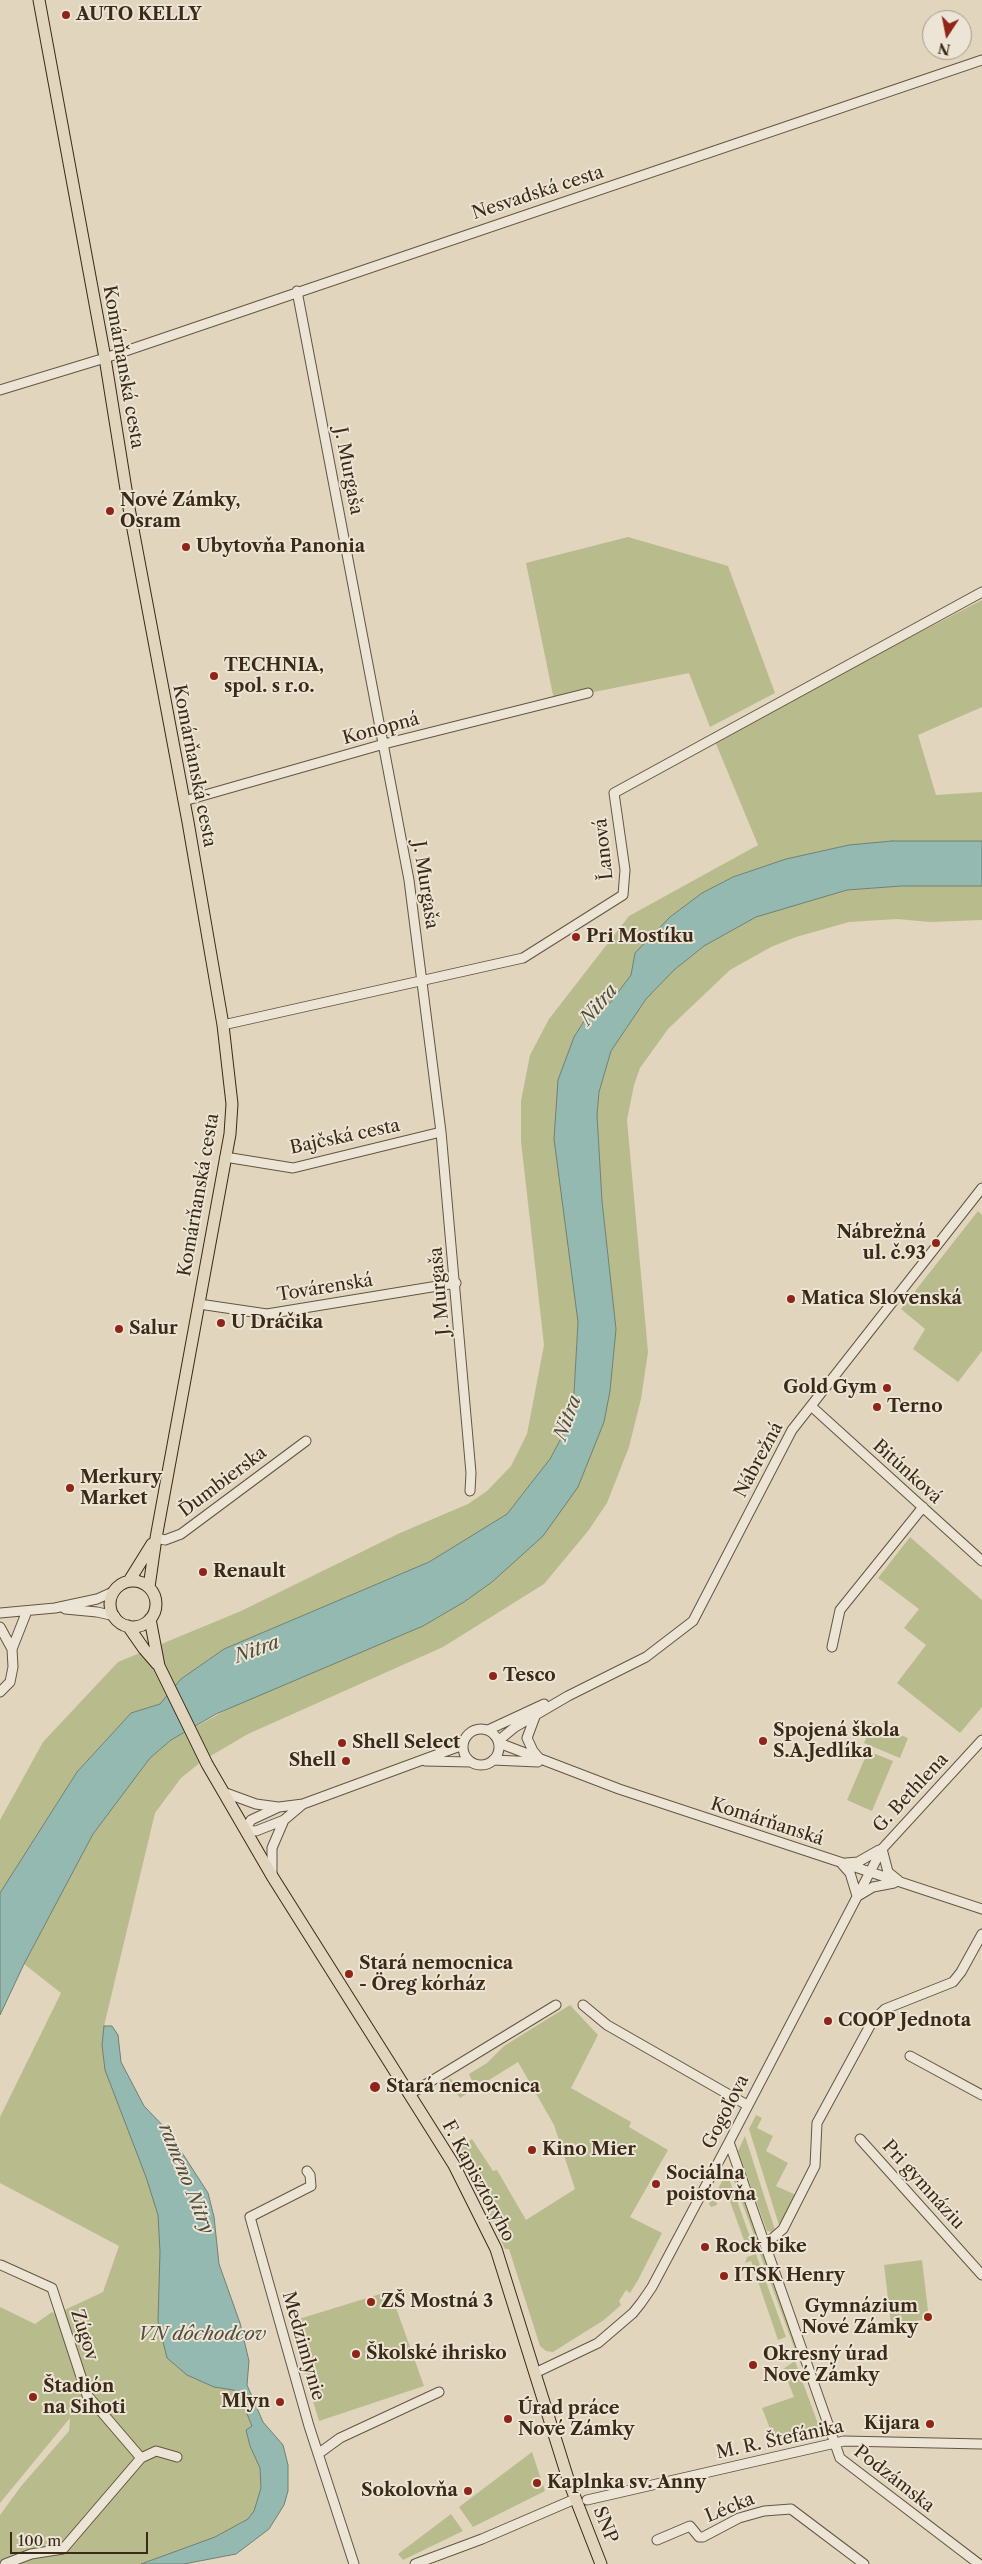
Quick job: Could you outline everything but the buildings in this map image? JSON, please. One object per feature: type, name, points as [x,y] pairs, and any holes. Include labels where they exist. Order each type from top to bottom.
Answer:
[{"type":"main road","name":"Komárňanská cesta","points":[[39,0],[105,358],[129,508],[184,801],[223,1026],[232,1104],[225,1157],[156,1538],[149,1588]]},
{"type":"main road","name":"Komárňanská cesta","points":[[129,1581],[156,1538]]},
{"type":"main road","points":[[129,1581],[142,1583],[149,1588],[156,1602],[150,1619],[159,1666],[128,1626],[115,1616],[111,1604],[115,1591],[129,1581]]},
{"type":"main road","points":[[128,1626],[140,1625],[150,1619]]},
{"type":"main road","name":"F. Kapisztóryho","points":[[159,1666],[203,1756],[272,1876],[454,2165],[496,2249],[535,2373],[581,2500]]},
{"type":"main road","name":"SNP","points":[[581,2500],[602,2564]]},
{"type":"street","name":"Nesvadská cesta","points":[[0,390],[105,358],[297,291],[982,60]]},
{"type":"street","name":"J. Murgaša","points":[[297,291],[409,880],[441,1132],[456,1283],[471,1473],[470,1491]]},
{"type":"street","name":"Ľanová","points":[[223,1026],[423,979],[523,958],[622,896],[626,870],[614,793],[982,592]]},
{"type":"street","name":"Konopná","points":[[184,801],[384,744],[588,693]]},
{"type":"street","name":"Bajčská cesta","points":[[225,1157],[293,1168],[441,1132]]},
{"type":"street","name":"Nábrežná","points":[[498,1742],[536,1714],[646,1657],[693,1621],[792,1430],[982,1188]]},
{"type":"street","name":"Továrenská","points":[[199,1304],[267,1314],[456,1283]]},
{"type":"street","name":"Bitúnková","points":[[811,1406],[982,1561]]},
{"type":"street","name":"Ďumbierska","points":[[156,1538],[164,1540],[180,1534],[306,1441]]},
{"type":"street","points":[[832,1648],[840,1610],[922,1507]]},
{"type":"street","points":[[0,1613],[55,1608],[97,1599],[115,1591]]},
{"type":"street","points":[[55,1608],[97,1612],[115,1616]]},
{"type":"street","points":[[12,1649],[26,1611]]},
{"type":"street","points":[[0,1627],[12,1649],[14,1667],[10,1682],[0,1692]]},
{"type":"street","name":"Nábrežná","points":[[488,1730],[527,1711],[568,1696]]},
{"type":"street","points":[[536,1714],[527,1738],[532,1751],[543,1762]]},
{"type":"street","name":"Komárňanská","points":[[303,1804],[463,1745],[471,1732],[476,1729],[488,1730],[498,1742],[543,1762],[982,1910]]},
{"type":"street","name":"G. Bethlena","points":[[869,1873],[882,1849],[982,1740]]},
{"type":"street","points":[[493,1760],[498,1752],[498,1742]]},
{"type":"street","points":[[463,1745],[465,1755],[471,1762]]},
{"type":"street","name":"Komárňanská","points":[[422,1761],[471,1762],[480,1765],[493,1760],[543,1762]]},
{"type":"street","points":[[223,1792],[256,1804],[279,1807],[303,1804]]},
{"type":"street","points":[[279,1807],[251,1820],[245,1830],[256,1832],[284,1820],[303,1804]]},
{"type":"street","points":[[272,1876],[272,1848],[284,1820]]},
{"type":"street","points":[[842,1864],[858,1862],[882,1849],[888,1872],[901,1883]]},
{"type":"street","points":[[842,1864],[850,1874],[858,1896],[872,1887],[901,1883]]},
{"type":"street","name":"Gogoľova","points":[[535,2373],[598,2343],[634,2313],[652,2288],[869,1873]]},
{"type":"street","points":[[766,2244],[782,2228],[815,2166],[817,2123],[872,2022],[885,2009],[953,1982],[962,1972],[982,1934]]},
{"type":"street","points":[[410,2094],[556,2005]]},
{"type":"street","points":[[583,2005],[607,2025],[747,2105]]},
{"type":"street","points":[[910,2056],[982,2095]]},
{"type":"street","name":"Pri gymnáziu","points":[[860,2138],[982,2275]]},
{"type":"street","name":"Podzámska","points":[[729,2142],[840,2458],[848,2466],[979,2564]]},
{"type":"street","name":"Medzimlynie","points":[[307,2171],[310,2175],[311,2186],[250,2217],[318,2454],[354,2564]]},
{"type":"street","name":"Zúgov","points":[[1,2264],[52,2288],[87,2395],[141,2458]]},
{"type":"street","points":[[318,2454],[340,2438],[439,2392]]},
{"type":"street","name":"M. R. Štefánika","points":[[414,2564],[581,2500],[834,2442],[982,2444]]},
{"type":"street","points":[[5,2564],[31,2554],[63,2549],[141,2458],[156,2451],[177,2457]]},
{"type":"street","name":"Lécka","points":[[657,2540],[690,2526],[699,2537],[739,2518],[772,2510],[791,2509],[864,2564]]},
{"type":"green space","points":[[628,537],[728,566],[775,693],[710,727],[689,673],[554,700],[526,563]]},
{"type":"green space","points":[[982,600],[982,707],[918,735],[936,795],[982,792],[982,841],[892,841],[849,845],[786,859],[733,877],[702,893],[670,917],[635,953],[631,975],[610,1003],[595,1004],[574,1393],[567,1427],[550,1459],[507,1514],[429,1562],[224,1649],[181,1679],[160,1704],[131,1713],[77,1772],[0,1893],[0,1820],[43,1742],[118,1662],[241,1611],[400,1533],[468,1504],[487,1491],[511,1466],[527,1434],[544,1345],[521,1141],[521,1101],[530,1055],[549,1019],[629,916],[758,845],[714,739]]},
{"type":"green space","points":[[901,886],[982,886],[982,920],[930,922],[897,919],[849,922],[796,937],[771,947],[730,970],[668,1029],[640,1068],[634,1085],[627,1120],[648,1352],[641,1399],[629,1447],[607,1503],[588,1531],[544,1584],[443,1647],[248,1734],[202,1761],[181,1778],[155,1813],[104,2026],[262,2443],[267,2495],[257,2519],[164,2564],[0,2564],[0,2515],[22,2485],[69,2431],[70,2418],[0,2503],[0,2307],[35,2324],[52,2312],[56,2314],[103,2292],[119,2246],[0,2183],[0,2117],[61,1993],[24,1964],[72,1872],[93,1834],[123,1793],[150,1758],[171,1740],[243,1701],[423,1626],[464,1602],[492,1582],[610,1391],[616,1329],[602,1201],[597,1115],[599,1092],[611,1051],[646,999],[674,970],[704,946],[756,917],[801,902],[847,890]]},
{"type":"green space","points":[[978,1211],[982,1215],[982,1351],[958,1382],[913,1349],[925,1329],[901,1309]]},
{"type":"green space","points":[[910,1537],[982,1600],[982,1707],[960,1733],[897,1683],[926,1645],[904,1628],[919,1609],[878,1578]]},
{"type":"green space","points":[[872,1723],[908,1738],[900,1758],[864,1743]]},
{"type":"green space","points":[[868,1751],[893,1761],[872,1811],[847,1800]]},
{"type":"green space","points":[[570,2005],[598,2035],[571,2088],[631,2122],[629,2127],[668,2150],[630,2217],[662,2233],[638,2280],[630,2293],[626,2290],[619,2301],[621,2305],[604,2320],[553,2352],[546,2351],[540,2346],[509,2249],[505,2249],[486,2208],[455,2151],[472,2139],[493,2171],[497,2170],[526,2220],[575,2189],[554,2125],[518,2062],[460,2098],[449,2083],[450,2078],[459,2088],[472,2081],[469,2074],[487,2063],[504,2046]]},
{"type":"green space","points":[[756,2115],[762,2118],[757,2128],[773,2136],[766,2151],[788,2163],[776,2186],[796,2195],[782,2226],[779,2225],[749,2129]]},
{"type":"green space","points":[[745,2136],[775,2230],[773,2232],[767,2231],[738,2151]]},
{"type":"green space","points":[[729,2168],[736,2175],[759,2236],[757,2243]]},
{"type":"green space","points":[[727,2173],[753,2245],[743,2249],[739,2246],[745,2243],[728,2196],[716,2198],[717,2205],[711,2207],[709,2204]]},
{"type":"green space","points":[[764,2252],[798,2347],[795,2350],[760,2254]]},
{"type":"green space","points":[[756,2254],[786,2337],[778,2340],[751,2261],[745,2263],[747,2257]]},
{"type":"green space","points":[[922,2260],[929,2319],[891,2324],[884,2265]]},
{"type":"green space","name":"Školské ihrisko","points":[[390,2291],[424,2386],[319,2421],[289,2322]]},
{"type":"green space","points":[[795,2361],[821,2432],[776,2444],[762,2408],[794,2397],[783,2369]]},
{"type":"green space","points":[[532,2452],[545,2491],[473,2527],[459,2507]]},
{"type":"green space","points":[[451,2514],[463,2531],[403,2560],[398,2554]]},
{"type":"water","name":"Nitra","points":[[892,841],[982,841],[982,886],[901,886],[847,890],[756,917],[704,946],[674,970],[646,999],[611,1051],[599,1092],[597,1115],[602,1201],[616,1329],[610,1391],[604,1422],[578,1487],[543,1536],[492,1582],[464,1602],[423,1626],[216,1714],[171,1740],[150,1758],[93,1834],[24,1964],[0,2015],[0,1893],[77,1772],[131,1713],[160,1704],[181,1679],[224,1649],[429,1562],[507,1514],[550,1459],[567,1427],[574,1393],[578,1322],[554,1139],[558,1080],[574,1037],[595,1004],[610,1003],[631,975],[635,953],[670,917],[702,893],[733,877],[786,859],[849,845]]},
{"type":"water","name":"VN dôchodcov","points":[[104,2026],[112,2026],[118,2035],[121,2062],[144,2106],[168,2131],[208,2193],[214,2217],[219,2264],[240,2323],[249,2361],[247,2385],[263,2422],[283,2445],[288,2465],[288,2491],[284,2505],[269,2529],[236,2554],[184,2564],[141,2564],[215,2537],[248,2519],[254,2511],[261,2488],[260,2468],[250,2446],[246,2430],[252,2426],[240,2397],[234,2390],[214,2387],[187,2375],[167,2358],[158,2321],[160,2252],[158,2215],[146,2177],[105,2070],[102,2045]]},
{"type":"place","name":"AUTO KELLY","points":[[66,15]]},
{"type":"place","name":"Nové Zámky, Osram","points":[[110,511]]},
{"type":"place","name":"Ubytovňa Panonia","points":[[186,547]]},
{"type":"place","name":"TECHNIA, spol. s r.o.","points":[[214,676]]},
{"type":"place","name":"Pri Mostíku","points":[[576,937]]},
{"type":"place","name":"Nábrežná ul. č.93","points":[[936,1243]]},
{"type":"place","name":"Matica Slovenská","points":[[791,1299]]},
{"type":"place","name":"U Dráčika","points":[[221,1323]]},
{"type":"place","name":"Salur","points":[[119,1329]]},
{"type":"place","name":"Gold Gym","points":[[887,1388]]},
{"type":"place","name":"Terno","points":[[877,1407]]},
{"type":"place","name":"Merkury Market","points":[[70,1488]]},
{"type":"place","name":"Renault","points":[[203,1572]]},
{"type":"place","name":"Tesco","points":[[493,1676]]},
{"type":"place","name":"Spojená škola S.A.Jedlíka","points":[[763,1741]]},
{"type":"place","name":"Shell Select","points":[[342,1743]]},
{"type":"place","name":"Shell","points":[[346,1761]]},
{"type":"place","name":"Stará nemocnica - Öreg kórház","points":[[349,1974]]},
{"type":"place","name":"COOP Jednota","points":[[828,2021]]},
{"type":"place","name":"Stará nemocnica","points":[[375,2087]]},
{"type":"place","name":"Kino Mier","points":[[532,2150]]},
{"type":"place","name":"Sociálna poisťovňa","points":[[656,2184]]},
{"type":"place","name":"Rock bike","points":[[705,2247]]},
{"type":"place","name":"ITSK Henry","points":[[724,2276]]},
{"type":"place","name":"ZŠ Mostná 3","points":[[371,2302]]},
{"type":"place","name":"Gymnázium Nové Zámky","points":[[928,2317]]},
{"type":"place","name":"Školské ihrisko","points":[[356,2354]]},
{"type":"place","name":"Okresný úrad Nové Zámky","points":[[753,2365]]},
{"type":"place","name":"Štadión na Sihoti","points":[[33,2397]]},
{"type":"place","name":"Mlyn","points":[[280,2402]]},
{"type":"place","name":"Úrad práce Nové Zámky","points":[[508,2419]]},
{"type":"place","name":"Kijara","points":[[930,2424]]},
{"type":"place","name":"Kaplnka sv. Anny","points":[[537,2483]]},
{"type":"place","name":"Sokolovňa","points":[[468,2491]]},
{"type":"water label","name":"rameno Nitry","points":[[186,2179]]}]
